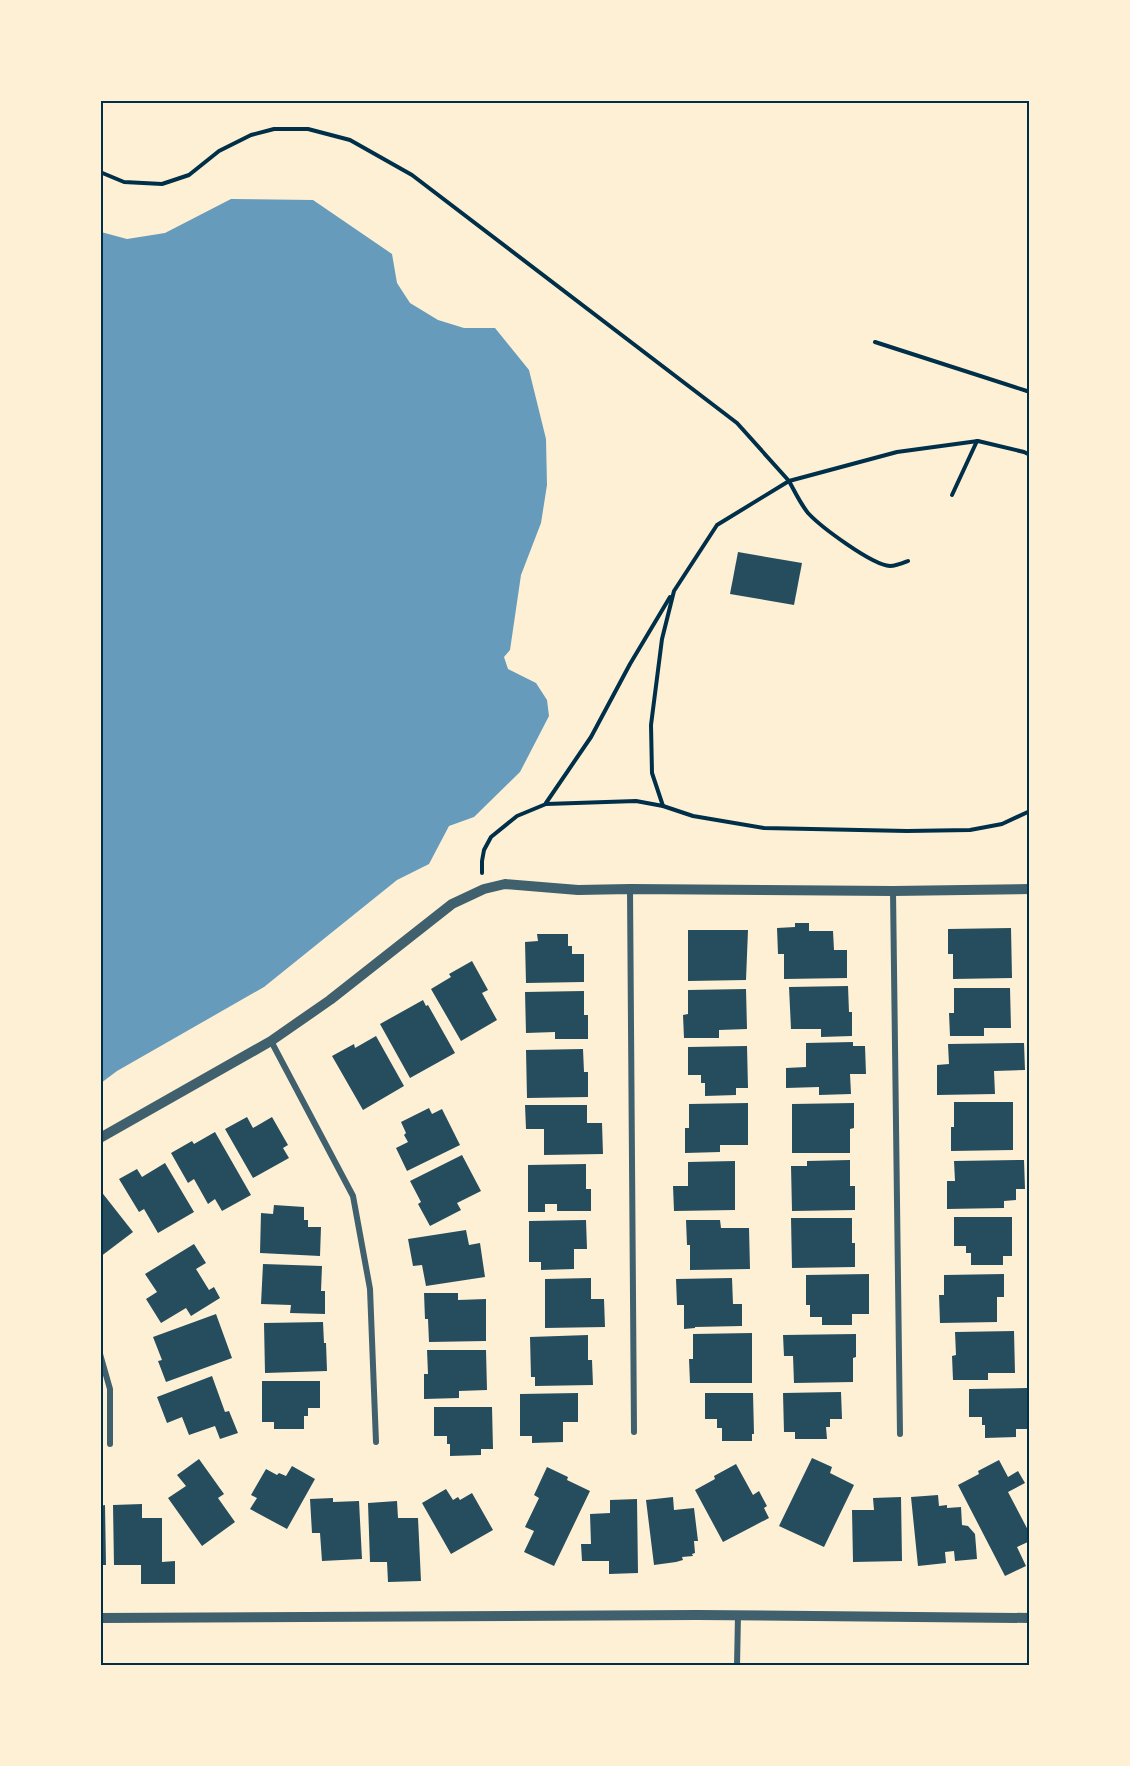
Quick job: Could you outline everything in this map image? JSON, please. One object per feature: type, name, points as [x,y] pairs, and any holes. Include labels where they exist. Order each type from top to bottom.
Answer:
[{"type":"street","points":[[100,1138],[271,1041],[330,1000],[452,904],[484,889],[505,884],[578,890],[1029,889]]},
{"type":"street","points":[[630,889],[634,1432]]},
{"type":"street","points":[[893,891],[900,1434]]},
{"type":"street","points":[[271,1041],[353,1196],[370,1289],[376,1442]]},
{"type":"street","points":[[100,1354],[110,1389],[110,1444]]},
{"type":"street","points":[[100,1618],[738,1615],[1029,1618]]},
{"type":"street","points":[[737,1665],[738,1615]]},
{"type":"path","points":[[100,172],[124,182],[162,183],[189,175],[219,151],[251,135],[274,129],[308,129],[350,140],[412,175],[737,423],[789,481],[810,515],[840,540],[880,564],[892,566],[908,561]]},
{"type":"path","points":[[875,342],[1029,392]]},
{"type":"path","points":[[952,495],[978,441]]},
{"type":"path","points":[[546,804],[591,737],[630,664],[717,525],[789,481],[897,452],[978,441],[1029,455]]},
{"type":"path","points":[[663,806],[652,773],[651,725],[662,639],[674,591]]},
{"type":"path","points":[[484,889],[482,861],[484,850],[491,837],[517,816],[546,804],[636,801],[663,806],[693,816],[764,828],[907,831],[970,830],[1002,824],[1029,811]]},
{"type":"water","points":[[231,199],[313,200],[392,254],[397,283],[410,303],[438,320],[464,328],[495,328],[529,370],[546,439],[547,485],[541,523],[521,575],[510,650],[504,657],[508,669],[536,683],[547,700],[549,716],[520,772],[474,817],[449,826],[429,864],[397,880],[264,987],[117,1071],[101,1083],[101,232],[127,239],[165,233]]},
{"type":"building","points":[[738,552],[802,563],[794,605],[730,594]]},
{"type":"building","points":[[795,923],[809,923],[809,931],[833,931],[834,950],[847,950],[847,978],[784,979],[784,954],[778,954],[777,928],[795,927]]},
{"type":"building","points":[[1011,928],[1012,978],[953,979],[953,954],[948,954],[948,929]]},
{"type":"building","points":[[688,930],[748,930],[746,980],[688,981]]},
{"type":"building","points":[[537,934],[568,934],[568,946],[572,946],[572,954],[584,954],[584,982],[526,983],[525,942],[538,941]]},
{"type":"building","points":[[472,961],[488,990],[482,993],[497,1020],[461,1041],[431,989],[451,977],[449,974]]},
{"type":"building","points":[[848,986],[849,1012],[852,1012],[852,1036],[821,1037],[821,1029],[791,1029],[789,987]]},
{"type":"building","points":[[954,988],[1010,988],[1011,1028],[984,1028],[984,1036],[950,1036],[949,1013],[954,1013]]},
{"type":"building","points":[[746,989],[747,1029],[719,1030],[719,1038],[684,1038],[683,1015],[688,1014],[688,990]]},
{"type":"building","points":[[584,991],[584,1015],[588,1015],[588,1039],[555,1039],[555,1032],[526,1033],[525,992]]},
{"type":"building","points":[[423,1000],[455,1053],[410,1078],[380,1024]]},
{"type":"building","points":[[376,1036],[404,1086],[363,1110],[332,1056],[354,1044],[355,1048]]},
{"type":"building","points":[[853,1042],[853,1046],[865,1046],[866,1074],[850,1074],[851,1094],[819,1095],[819,1087],[786,1088],[786,1068],[806,1067],[806,1043]]},
{"type":"building","points":[[1024,1043],[1025,1070],[994,1071],[995,1094],[937,1095],[937,1065],[949,1064],[948,1044]]},
{"type":"building","points":[[747,1046],[748,1088],[736,1088],[736,1095],[705,1096],[705,1083],[701,1083],[701,1075],[688,1075],[688,1047]]},
{"type":"building","points":[[583,1049],[584,1072],[588,1072],[588,1097],[527,1098],[526,1050]]},
{"type":"building","points":[[954,1102],[1013,1102],[1013,1150],[951,1151]]},
{"type":"building","points":[[748,1103],[748,1145],[720,1145],[720,1152],[685,1153],[685,1128],[689,1128],[689,1104]]},
{"type":"building","points":[[854,1103],[854,1128],[850,1129],[850,1153],[792,1153],[792,1104]]},
{"type":"building","points":[[525,1105],[587,1105],[587,1123],[602,1123],[603,1154],[544,1155],[544,1129],[526,1129]]},
{"type":"building","points":[[429,1108],[432,1114],[442,1109],[460,1145],[407,1171],[396,1148],[408,1142],[401,1122]]},
{"type":"building","points":[[247,1117],[253,1128],[272,1117],[288,1145],[283,1148],[289,1158],[253,1178],[225,1129]]},
{"type":"building","points":[[215,1132],[251,1195],[222,1211],[215,1199],[208,1204],[194,1179],[188,1183],[171,1153]]},
{"type":"building","points":[[462,1155],[481,1191],[457,1203],[461,1210],[430,1226],[418,1204],[421,1202],[410,1181]]},
{"type":"building","points":[[850,1160],[850,1186],[855,1186],[855,1210],[792,1211],[791,1166],[807,1166],[807,1161]]},
{"type":"building","points":[[1024,1160],[1025,1189],[1016,1189],[1016,1200],[1004,1201],[1004,1208],[947,1209],[947,1181],[955,1181],[954,1161]]},
{"type":"building","points":[[735,1161],[735,1210],[674,1211],[673,1186],[688,1186],[688,1162]]},
{"type":"building","points":[[165,1163],[194,1212],[158,1233],[144,1209],[139,1212],[119,1179],[137,1169],[142,1177]]},
{"type":"building","points":[[586,1164],[586,1189],[591,1189],[591,1211],[557,1211],[557,1204],[545,1204],[545,1212],[528,1212],[528,1165]]},
{"type":"building","points":[[100,1190],[133,1232],[100,1257]]},
{"type":"building","points":[[274,1205],[304,1207],[304,1220],[308,1220],[308,1227],[321,1227],[320,1256],[260,1253],[261,1213],[273,1214]]},
{"type":"building","points":[[954,1217],[1012,1217],[1012,1256],[1003,1256],[1003,1265],[971,1265],[971,1253],[966,1253],[966,1246],[954,1246]]},
{"type":"building","points":[[791,1218],[852,1218],[855,1267],[792,1268]]},
{"type":"building","points":[[586,1220],[587,1249],[574,1249],[574,1269],[541,1270],[541,1262],[529,1262],[529,1221]]},
{"type":"building","points":[[686,1220],[720,1220],[721,1228],[749,1228],[750,1269],[690,1270],[690,1245],[687,1245]]},
{"type":"building","points":[[466,1230],[469,1245],[480,1243],[485,1277],[426,1286],[422,1265],[413,1266],[408,1239]]},
{"type":"building","points":[[194,1244],[206,1263],[196,1269],[209,1290],[214,1287],[220,1298],[191,1316],[186,1308],[161,1323],[146,1299],[157,1292],[145,1274]]},
{"type":"building","points":[[263,1264],[322,1266],[321,1291],[325,1291],[325,1314],[290,1313],[291,1305],[261,1304]]},
{"type":"building","points":[[869,1274],[869,1314],[852,1314],[852,1325],[822,1325],[822,1317],[810,1317],[810,1305],[806,1305],[806,1275]]},
{"type":"building","points":[[1004,1274],[1004,1297],[997,1297],[997,1322],[940,1323],[939,1295],[944,1295],[944,1275]]},
{"type":"building","points":[[591,1278],[591,1299],[604,1299],[605,1327],[545,1328],[545,1279]]},
{"type":"building","points":[[732,1278],[733,1304],[742,1304],[742,1326],[684,1329],[684,1305],[677,1305],[676,1279]]},
{"type":"building","points":[[424,1293],[458,1293],[458,1300],[486,1299],[486,1341],[429,1342]]},
{"type":"building","points":[[216,1314],[232,1358],[166,1382],[158,1361],[162,1360],[153,1337]]},
{"type":"building","points":[[323,1322],[327,1371],[265,1373],[264,1323]]},
{"type":"building","points":[[1014,1331],[1015,1373],[988,1373],[988,1380],[953,1380],[952,1356],[956,1355],[955,1332]]},
{"type":"building","points":[[752,1333],[752,1383],[690,1383],[689,1359],[693,1359],[693,1334]]},
{"type":"building","points":[[856,1334],[853,1382],[794,1383],[793,1356],[784,1356],[783,1335]]},
{"type":"building","points":[[588,1335],[588,1360],[592,1360],[593,1385],[535,1386],[535,1377],[531,1377],[530,1337]]},
{"type":"building","points":[[427,1350],[486,1350],[487,1390],[459,1391],[459,1398],[424,1399],[424,1374],[428,1374]]},
{"type":"building","points":[[212,1376],[225,1412],[229,1411],[238,1433],[220,1439],[215,1426],[189,1435],[182,1417],[167,1423],[157,1397]]},
{"type":"building","points":[[262,1381],[320,1381],[320,1408],[308,1408],[308,1416],[304,1416],[304,1429],[274,1429],[274,1422],[262,1422]]},
{"type":"building","points":[[1027,1388],[1028,1429],[1016,1429],[1016,1437],[985,1438],[985,1425],[982,1425],[982,1417],[969,1417],[969,1389]]},
{"type":"building","points":[[841,1392],[842,1419],[830,1419],[830,1427],[826,1427],[827,1439],[795,1439],[795,1432],[784,1432],[783,1393]]},
{"type":"building","points":[[578,1393],[578,1422],[563,1422],[563,1442],[532,1443],[532,1436],[520,1436],[520,1394]]},
{"type":"building","points":[[705,1393],[753,1393],[754,1434],[752,1434],[752,1441],[722,1441],[722,1428],[717,1428],[717,1419],[705,1419]]},
{"type":"building","points":[[434,1407],[492,1407],[493,1449],[481,1449],[481,1455],[450,1456],[447,1436],[434,1436]]},
{"type":"building","points":[[812,1458],[832,1467],[830,1473],[854,1485],[824,1547],[779,1526]]},
{"type":"building","points":[[199,1459],[224,1494],[218,1498],[235,1522],[202,1546],[168,1498],[186,1486],[177,1475]]},
{"type":"building","points":[[999,1460],[1008,1477],[1018,1471],[1025,1483],[1008,1492],[1030,1534],[1030,1541],[1017,1547],[1026,1566],[1005,1576],[958,1485]]},
{"type":"building","points":[[736,1464],[753,1495],[759,1491],[767,1506],[764,1508],[769,1518],[723,1542],[695,1490]]},
{"type":"building","points":[[292,1466],[315,1479],[287,1529],[250,1509],[257,1498],[251,1495],[266,1469],[277,1475],[279,1473],[286,1476]]},
{"type":"building","points":[[547,1467],[590,1491],[554,1566],[524,1552],[534,1531],[525,1527],[539,1498],[534,1495]]},
{"type":"building","points":[[446,1489],[453,1500],[458,1497],[460,1500],[472,1493],[493,1530],[451,1554],[422,1503]]},
{"type":"building","points":[[938,1495],[939,1506],[961,1507],[962,1525],[968,1526],[975,1534],[977,1559],[955,1561],[954,1551],[945,1552],[946,1563],[918,1566],[911,1497]]},
{"type":"building","points":[[673,1497],[674,1510],[694,1508],[698,1541],[694,1541],[695,1553],[692,1554],[693,1556],[682,1557],[683,1560],[654,1565],[646,1500]]},
{"type":"building","points":[[901,1497],[902,1561],[853,1562],[852,1510],[874,1510],[873,1498]]},
{"type":"building","points":[[333,1498],[333,1502],[359,1501],[362,1559],[322,1561],[320,1533],[312,1533],[310,1499]]},
{"type":"building","points":[[637,1499],[638,1573],[609,1574],[609,1561],[582,1561],[581,1544],[591,1544],[590,1514],[610,1513],[610,1500]]},
{"type":"building","points":[[397,1501],[398,1518],[418,1518],[421,1581],[388,1582],[387,1562],[370,1562],[368,1503]]},
{"type":"building","points":[[142,1504],[142,1518],[162,1518],[162,1562],[175,1561],[175,1584],[141,1584],[141,1565],[114,1565],[113,1505]]},
{"type":"building","points":[[105,1505],[106,1565],[100,1565],[100,1506]]}]
